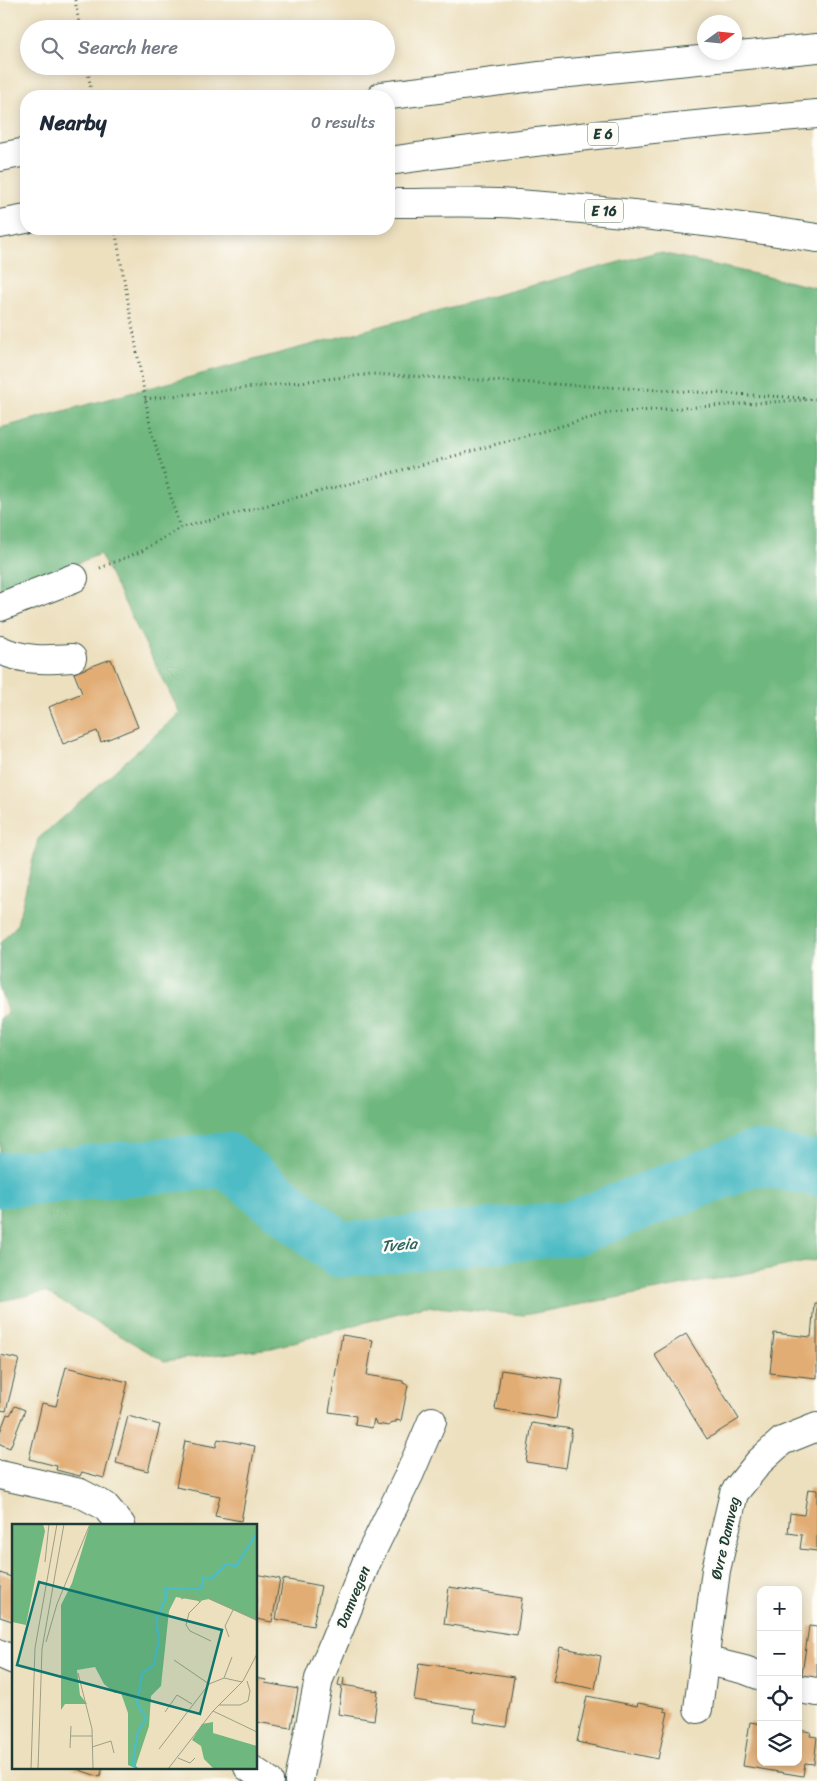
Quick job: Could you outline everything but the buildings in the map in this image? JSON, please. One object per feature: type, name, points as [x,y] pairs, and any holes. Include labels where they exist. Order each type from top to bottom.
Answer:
[{"type":"main road","points":[[742,54],[817,41]]},
{"type":"main road","points":[[742,55],[817,48]]},
{"type":"main road","points":[[395,94],[540,76],[697,60]]},
{"type":"main road","name":"E 6","points":[[395,160],[661,128],[817,114]]},
{"type":"main road","points":[[0,157],[20,153]]},
{"type":"main road","name":"E 16","points":[[395,203],[546,206],[718,223],[817,238]]},
{"type":"main road","points":[[0,607],[74,578]]},
{"type":"main road","points":[[0,650],[13,656],[39,660],[72,658]]},
{"type":"main road","name":"Damvegen","points":[[298,1781],[319,1679],[368,1561],[432,1421]]},
{"type":"main road","name":"Øvre Damveg","points":[[698,1709],[716,1570],[734,1492],[759,1462],[782,1441],[817,1427]]},
{"type":"main road","points":[[0,1475],[80,1493],[105,1506],[120,1524]]},
{"type":"main road","points":[[0,1654],[12,1659]]},
{"type":"main road","points":[[704,1660],[757,1674]]},
{"type":"main road","points":[[802,1690],[817,1692]]},
{"type":"main road","points":[[250,1768],[269,1781]]},
{"type":"path","points":[[75,0],[79,20]]},
{"type":"path","points":[[88,75],[91,90]]},
{"type":"path","points":[[116,235],[151,430],[180,528]]},
{"type":"path","points":[[145,399],[372,374],[817,399]]},
{"type":"path","points":[[74,578],[142,551],[180,528],[608,414],[817,399]]},
{"type":"green space","points":[[657,252],[817,288],[817,1260],[524,1315],[424,1306],[272,1348],[164,1361],[45,1292],[0,1301],[0,1019],[8,1013],[0,990],[0,943],[17,925],[38,839],[180,713],[100,554],[0,595],[0,428]]},
{"type":"waterway","name":"Tveia","points":[[0,1180],[227,1160],[340,1250],[574,1228],[755,1158],[817,1169]]}]
